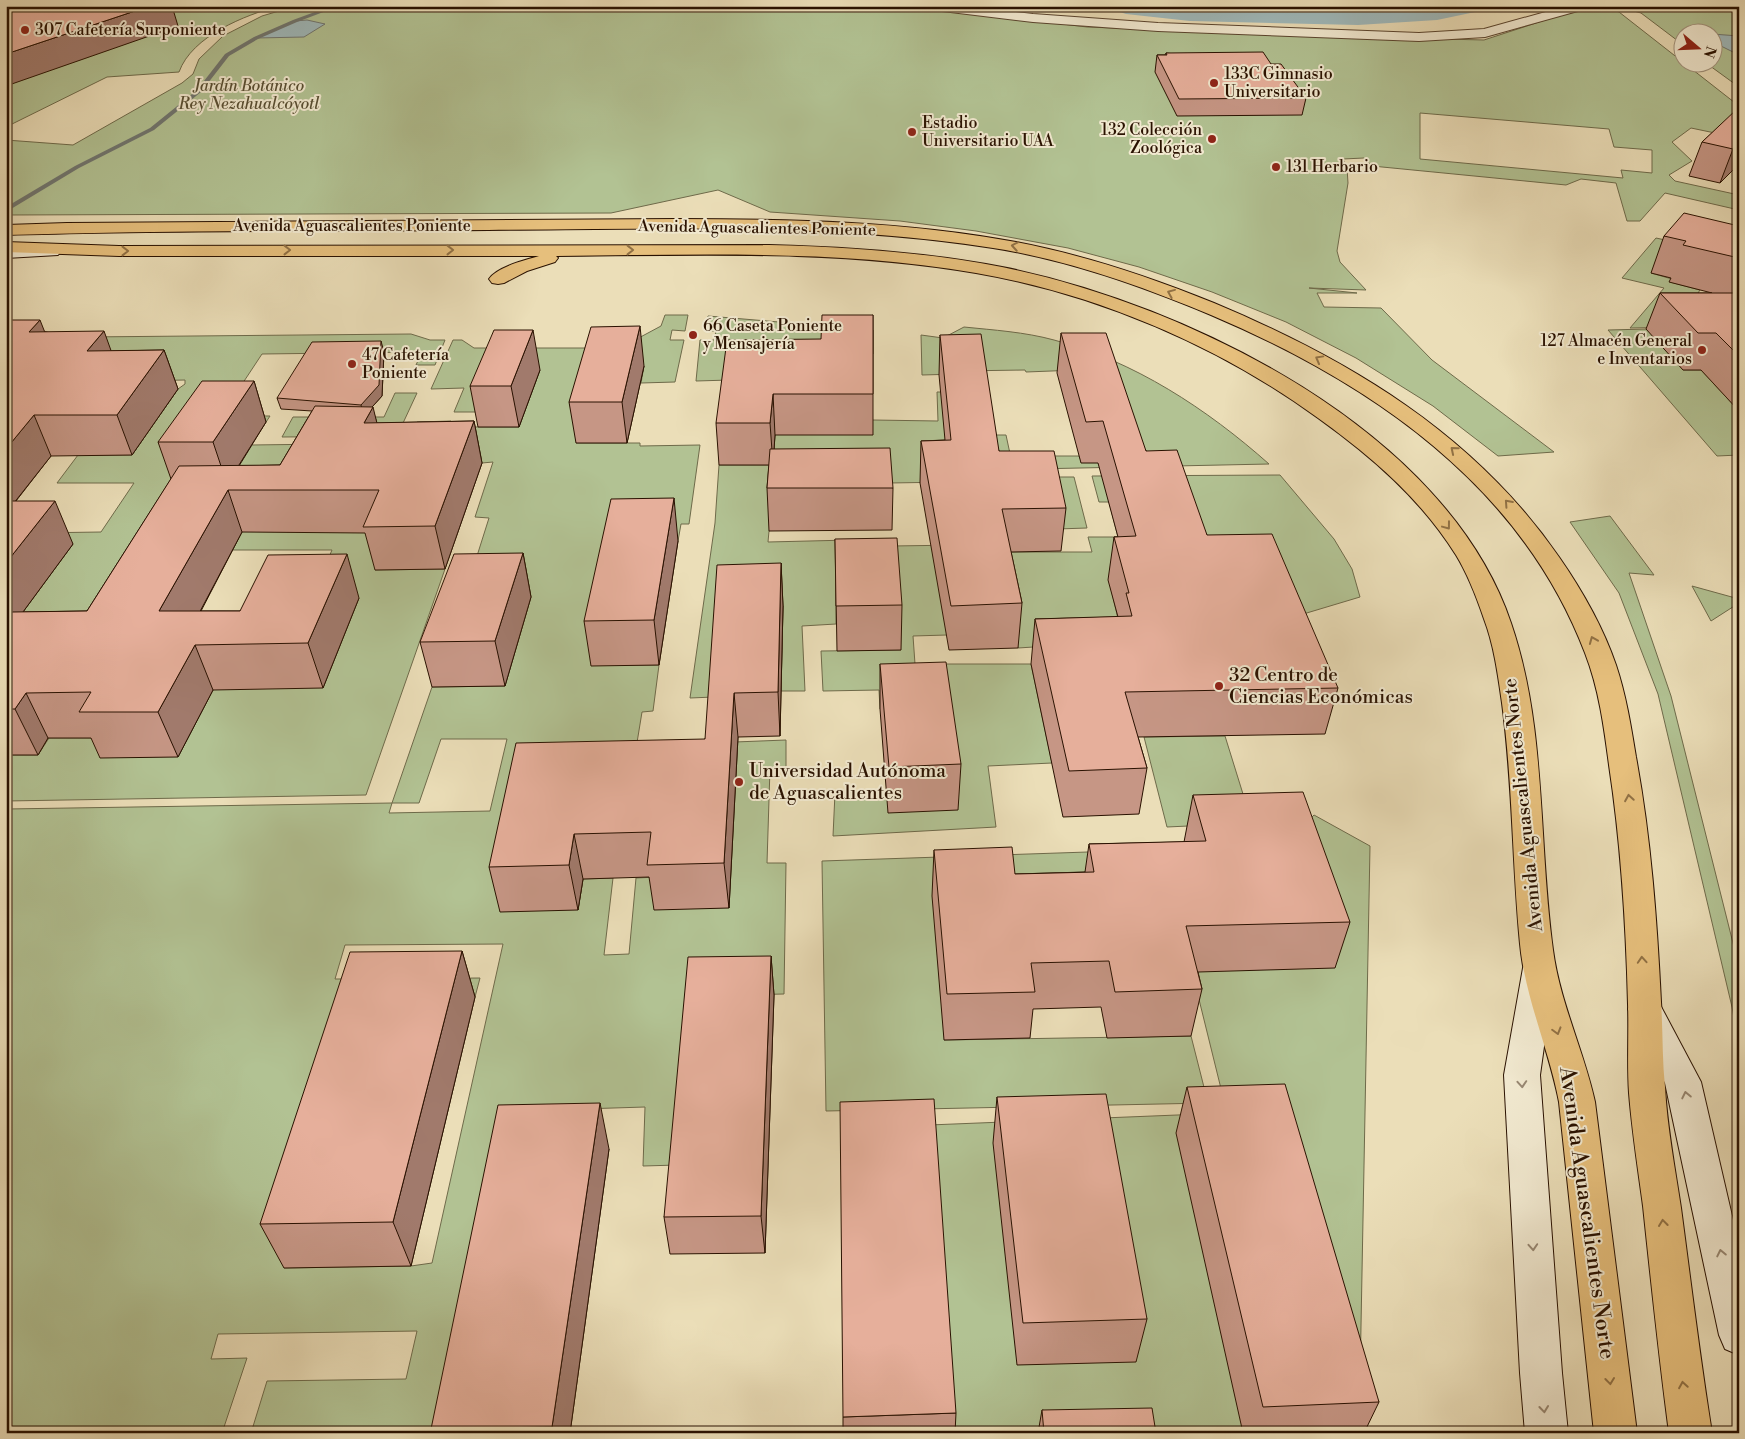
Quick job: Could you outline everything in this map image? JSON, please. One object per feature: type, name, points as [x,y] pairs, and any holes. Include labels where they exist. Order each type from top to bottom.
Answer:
[{"type":"main road","name":"Avenida Aguascalientes Poniente","points":[[6,228],[786,225],[909,232],[1021,247],[1084,262],[1144,282],[1219,311],[1282,340],[1342,373],[1405,412],[1460,455],[1489,483],[1526,524],[1552,560],[1570,591],[1600,656],[1617,723],[1634,833],[1645,1008]]},
{"type":"main road","name":"Avenida Aguascalientes Poniente","points":[[6,247],[76,250],[769,250],[881,256],[976,267],[1060,286],[1114,304],[1177,329],[1247,363],[1302,396],[1339,422],[1385,460],[1416,489]]},
{"type":"main road","points":[[498,279],[521,267],[554,257],[594,250]]},
{"type":"main road","name":"Avenida Aguascalientes Norte","points":[[1416,489],[1456,538],[1486,589],[1500,626],[1508,660],[1516,706],[1539,967],[1574,1089],[1616,1433]]},
{"type":"main road","points":[[1645,1008],[1647,1091],[1682,1376],[1691,1433]]},
{"type":"street","points":[[934,6],[1033,18],[1158,27],[1419,37],[1485,33],[1581,6]]},
{"type":"street","name":"Avenida Aguascalientes Poniente","points":[[6,253],[76,250]]},
{"type":"street","name":"Avenida Aguascalientes Norte","points":[[1539,967],[1522,1075],[1541,1373],[1547,1433]]},
{"type":"street","points":[[1645,1008],[1683,1082],[1739,1335]]},
{"type":"green space","points":[[109,6],[279,6],[236,21],[207,38],[195,48],[179,72],[107,77],[6,127],[6,34]]},
{"type":"green space","name":"Jardín Botánico Rey Nezahualcóyotl","points":[[296,6],[913,6],[1087,27],[1484,40],[1588,6],[1601,6],[1619,12],[1672,54],[1672,72],[1696,72],[1739,106],[1739,138],[1691,128],[1672,142],[1692,161],[1669,175],[1675,181],[1739,195],[1739,210],[1665,193],[1640,221],[1627,221],[1616,183],[1581,179],[1566,185],[1372,166],[1364,158],[1343,159],[1347,168],[1348,183],[1337,251],[1340,262],[1366,290],[1309,288],[1357,293],[1317,293],[1324,307],[1381,308],[1432,360],[1554,452],[1498,456],[1433,406],[1356,358],[1286,322],[1212,292],[1139,267],[1068,248],[976,231],[900,221],[770,212],[718,190],[611,213],[6,215],[6,140],[73,145],[182,83],[193,74],[199,59],[223,36],[262,16]],"holes":[[[1420,113],[1609,129],[1614,147],[1652,150],[1652,173],[1621,170],[1623,178],[1420,159]]]},
{"type":"green space","points":[[1616,6],[1739,6],[1739,87],[1718,72],[1722,72],[1722,22],[1672,22],[1672,36],[1641,13]]},
{"type":"green space","points":[[1739,220],[1739,245],[1651,273],[1672,279],[1670,282],[1700,290],[1696,296],[1729,305],[1739,292],[1739,326],[1630,328],[1664,288],[1622,278],[1656,238],[1693,246],[1732,229]]},
{"type":"green space","points":[[665,315],[688,315],[685,331],[672,330],[670,340],[684,340],[675,382],[641,383],[644,366],[576,443],[640,443],[640,446],[700,445],[689,524],[681,524],[678,541],[591,665],[659,665],[653,711],[642,712],[634,761],[531,763],[578,910],[583,879],[613,878],[604,955],[629,954],[636,878],[658,877],[709,743],[786,740],[786,767],[770,768],[767,863],[786,863],[784,994],[693,996],[678,1165],[643,1166],[645,1107],[518,1111],[457,1433],[251,1433],[267,1381],[406,1379],[417,1331],[218,1334],[211,1359],[247,1358],[222,1433],[6,1433],[6,809],[392,803],[432,687],[505,686],[464,597],[489,518],[475,517],[493,462],[482,463],[375,570],[445,569],[366,795],[6,801],[6,755],[38,755],[49,738],[112,738],[231,655],[317,585],[332,550],[233,550],[125,625],[6,639],[32,533],[101,532],[134,483],[57,483],[78,455],[132,455],[178,389],[185,384],[185,380],[133,381],[73,364],[84,337],[411,334],[430,340],[445,340],[435,365],[416,365],[422,352],[262,354],[223,413],[199,416],[270,416],[251,445],[407,443],[417,422],[451,421],[450,427],[519,427],[484,412],[454,412],[464,388],[431,389],[453,340],[462,340],[474,348],[620,348],[661,326]],"holes":[[[441,739],[507,739],[490,811],[389,813],[392,803],[419,803]],[[503,944],[432,1263],[411,1266],[284,1268],[367,999],[475,997],[480,978],[335,979],[345,945]]]},
{"type":"green space","points":[[708,316],[873,330],[873,354],[730,380],[696,381],[700,340],[714,340],[716,331],[705,331]]},
{"type":"green space","points":[[964,327],[1043,337],[1084,349],[1113,361],[1141,374],[1195,406],[1269,464],[1033,469],[1030,456],[1079,456],[1082,463],[1077,370],[1026,372],[1025,370],[958,371],[958,374],[922,375],[921,335],[943,338]]},
{"type":"green space","points":[[1647,329],[1683,370],[1701,370],[1739,411],[1739,455],[1717,456],[1608,330]]},
{"type":"green space","points":[[778,388],[873,420],[938,421],[937,392],[941,392],[988,435],[1006,435],[1015,477],[1074,477],[1087,528],[1057,529],[953,482],[889,483],[769,531],[768,542],[891,539],[892,546],[960,545],[969,552],[1092,552],[1088,537],[1118,537],[1109,502],[1099,502],[1092,476],[1280,475],[1334,539],[1352,569],[1360,597],[1280,621],[1109,580],[1119,623],[1080,644],[1018,648],[1006,588],[947,635],[913,636],[915,664],[1031,664],[1052,763],[988,766],[996,827],[833,836],[835,793],[887,791],[944,707],[880,709],[879,690],[823,691],[821,651],[901,650],[836,583],[836,624],[802,626],[805,691],[781,691],[783,606],[714,697],[690,698],[715,523],[719,465],[772,465]]},
{"type":"green space","points":[[395,393],[417,393],[397,436],[282,437],[293,417],[384,417]]},
{"type":"green space","points":[[1610,516],[1654,575],[1629,573],[1671,696],[1739,967],[1739,1045],[1732,1007],[1658,694],[1619,593],[1570,522]]},
{"type":"green space","points":[[1692,586],[1739,599],[1739,603],[1711,621]]},
{"type":"green space","points":[[1225,736],[1252,823],[1167,827],[1144,737]]},
{"type":"green space","points":[[1314,815],[1370,846],[1359,1433],[951,1433],[929,1125],[1227,1113],[1176,906],[1300,829]]},
{"type":"green space","points":[[1147,850],[944,1040],[1191,1036],[1208,1103],[826,1111],[822,861]]},
{"type":"water","points":[[307,20],[325,24],[304,37],[256,38],[295,21]]},
{"type":"water","points":[[1722,35],[1739,36],[1739,55],[1722,46]]},
{"type":"building","points":[[6,6],[150,6],[6,54]]},
{"type":"building","points":[[1263,52],[1271,64],[1281,64],[1306,98],[1179,99],[1157,55],[1167,55],[1166,53]]},
{"type":"building","points":[[1739,109],[1739,143],[1733,149],[1702,142]]},
{"type":"building","points":[[1684,213],[1739,226],[1739,258],[1683,245],[1686,241],[1664,236]]},
{"type":"building","points":[[1660,293],[1739,293],[1739,356],[1716,333],[1698,333]]},
{"type":"building","points":[[822,315],[873,315],[873,394],[773,394],[770,423],[716,423],[727,340],[821,339]]},
{"type":"building","points":[[6,320],[40,320],[29,332],[104,331],[87,351],[164,350],[117,415],[34,415],[6,449]]},
{"type":"building","points":[[640,326],[622,402],[569,402],[591,327]]},
{"type":"building","points":[[494,330],[533,330],[511,386],[470,386]]},
{"type":"building","points":[[1061,333],[1106,333],[1146,451],[1177,450],[1207,535],[1272,534],[1338,688],[1125,692],[1147,768],[1069,771],[1035,619],[1132,616],[1126,593],[1129,593],[1114,537],[1136,536],[1103,421],[1086,422]]},
{"type":"building","points":[[981,334],[999,451],[1054,451],[1066,508],[1002,509],[1022,603],[951,606],[921,441],[951,440],[940,335]]},
{"type":"building","points":[[381,341],[379,385],[361,405],[277,398],[312,342]]},
{"type":"building","points":[[202,381],[254,381],[213,442],[158,442]]},
{"type":"building","points":[[315,406],[373,407],[364,423],[474,421],[435,526],[363,527],[379,490],[228,490],[159,611],[240,611],[268,555],[347,554],[308,643],[195,645],[158,712],[79,712],[91,692],[26,693],[15,709],[6,709],[6,620],[12,612],[87,611],[179,466],[280,465]]},
{"type":"building","points":[[890,448],[893,488],[767,488],[770,449]]},
{"type":"building","points":[[674,498],[654,620],[584,621],[611,499]]},
{"type":"building","points":[[6,501],[55,501],[6,563]]},
{"type":"building","points":[[897,538],[902,605],[836,606],[835,539]]},
{"type":"building","points":[[523,553],[495,641],[420,642],[454,554]]},
{"type":"building","points":[[781,563],[778,692],[734,693],[724,863],[647,865],[651,832],[574,834],[569,865],[489,867],[516,743],[705,739],[717,565]]},
{"type":"building","points":[[946,662],[961,764],[889,767],[880,664]]},
{"type":"building","points":[[1303,792],[1350,922],[1186,926],[1202,989],[1115,992],[1109,961],[1031,963],[1035,992],[947,994],[934,850],[1012,847],[1015,874],[1094,872],[1089,844],[1206,841],[1193,795]]},
{"type":"building","points":[[462,951],[393,1222],[260,1224],[350,952]]},
{"type":"building","points":[[771,956],[761,1216],[664,1217],[688,957]]},
{"type":"building","points":[[1285,1084],[1379,1402],[1263,1407],[1187,1087]]},
{"type":"building","points":[[1106,1094],[1147,1319],[1023,1323],[997,1097]]},
{"type":"building","points":[[934,1099],[956,1413],[843,1417],[840,1102]]},
{"type":"building","points":[[600,1103],[552,1427],[431,1429],[498,1105]]},
{"type":"building","points":[[1152,1408],[1156,1433],[1044,1433],[1042,1410]]},
{"type":"waterway","points":[[6,210],[77,167],[152,129],[199,91],[227,55],[256,38],[295,21],[325,10],[349,6]]},
{"type":"waterway","points":[[1126,6],[1190,13],[1358,17],[1437,12],[1471,6]]},
{"type":"place","name":"307 Cafetería Surponiente","points":[[25,30]]},
{"type":"place","name":"133C Gimnasio Universitario","points":[[1214,83]]},
{"type":"place","name":"Estadio Universitario UAA","points":[[912,132]]},
{"type":"place","name":"132 Colección Zoológica","points":[[1212,139]]},
{"type":"place","name":"131 Herbario","points":[[1276,167]]},
{"type":"place","name":"66 Caseta Poniente y Mensajería","points":[[693,335]]},
{"type":"place","name":"127 Almacén General e Inventarios","points":[[1702,350]]},
{"type":"place","name":"47 Cafetería Poniente","points":[[352,364]]},
{"type":"place","name":"32 Centro de Ciencias Económicas","points":[[1219,686]]},
{"type":"place","name":"Universidad Autónoma de Aguascalientes","points":[[739,782]]}]
